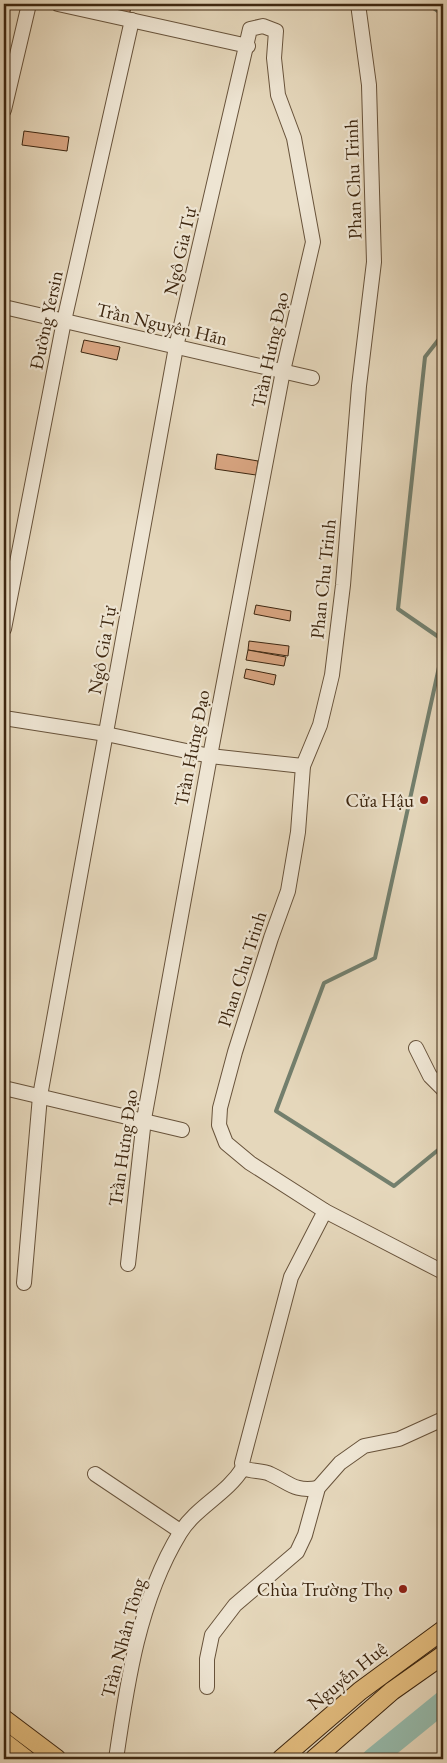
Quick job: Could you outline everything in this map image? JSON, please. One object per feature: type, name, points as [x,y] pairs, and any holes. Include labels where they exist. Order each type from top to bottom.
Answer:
[{"type":"main road","name":"Nguyễn Huệ","points":[[281,1759],[360,1691],[443,1630]]},
{"type":"main road","points":[[314,1759],[392,1691],[443,1655]]},
{"type":"main road","points":[[4,1720],[48,1757]]},
{"type":"main road","points":[[4,1742],[26,1759]]},
{"type":"street","points":[[4,110],[29,4]]},
{"type":"street","points":[[58,4],[248,46]]},
{"type":"street","name":"Phan Chu Trinh","points":[[325,1210],[250,1163],[226,1143],[219,1125],[220,1108],[257,978],[288,891],[298,832],[303,766],[320,725],[332,675],[343,585],[359,386],[374,262],[369,85],[358,4]]},
{"type":"street","name":"Đường Yersin","points":[[4,629],[64,321],[132,20]]},
{"type":"street","name":"Ngô Gia Tự","points":[[24,1283],[40,1096],[176,347],[248,46],[250,29],[263,26],[276,30],[274,58],[278,95],[294,138],[313,242]]},
{"type":"street","name":"Trần Hưng Đạo","points":[[128,1264],[144,1120],[210,756],[283,371],[313,242]]},
{"type":"street","name":"Trần Nguyên Hãn","points":[[4,307],[312,378]]},
{"type":"street","points":[[4,718],[106,734],[210,756],[303,766]]},
{"type":"street","points":[[416,1048],[430,1076],[443,1089]]},
{"type":"street","points":[[4,1088],[182,1130]]},
{"type":"street","points":[[325,1210],[443,1272]]},
{"type":"street","name":"Trần Nhân Tông","points":[[116,1759],[126,1694],[148,1604],[180,1531],[235,1482],[243,1468],[246,1446],[291,1277],[325,1210]]},
{"type":"street","points":[[207,1687],[207,1660],[212,1635],[235,1606],[297,1552],[305,1535],[318,1488],[340,1463],[356,1450],[371,1444],[406,1436],[443,1419]]},
{"type":"street","points":[[243,1468],[269,1473],[297,1488],[305,1490],[318,1488]]},
{"type":"street","points":[[95,1474],[180,1531]]},
{"type":"building","points":[[82,4],[132,4],[128,19]]},
{"type":"building","points":[[24,131],[69,137],[67,151],[22,145]]},
{"type":"building","points":[[84,340],[120,347],[117,360],[81,352]]},
{"type":"building","points":[[217,454],[258,461],[256,475],[215,469]]},
{"type":"building","points":[[256,605],[291,611],[290,621],[254,614]]},
{"type":"building","points":[[249,641],[289,646],[288,656],[248,650]]},
{"type":"building","points":[[248,650],[286,657],[284,666],[246,660]]},
{"type":"building","points":[[246,669],[276,675],[274,685],[244,678]]},
{"type":"waterway","points":[[428,4],[443,15]]},
{"type":"waterway","points":[[443,334],[425,357],[398,609],[443,640]]},
{"type":"waterway","points":[[443,649],[375,958],[324,983],[276,1111],[394,1186],[443,1146]]},
{"type":"waterway","points":[[373,1759],[443,1702]]},
{"type":"place","name":"Cửa Hậu","points":[[424,800]]},
{"type":"place","name":"Chùa Trường Thọ","points":[[403,1589]]}]
